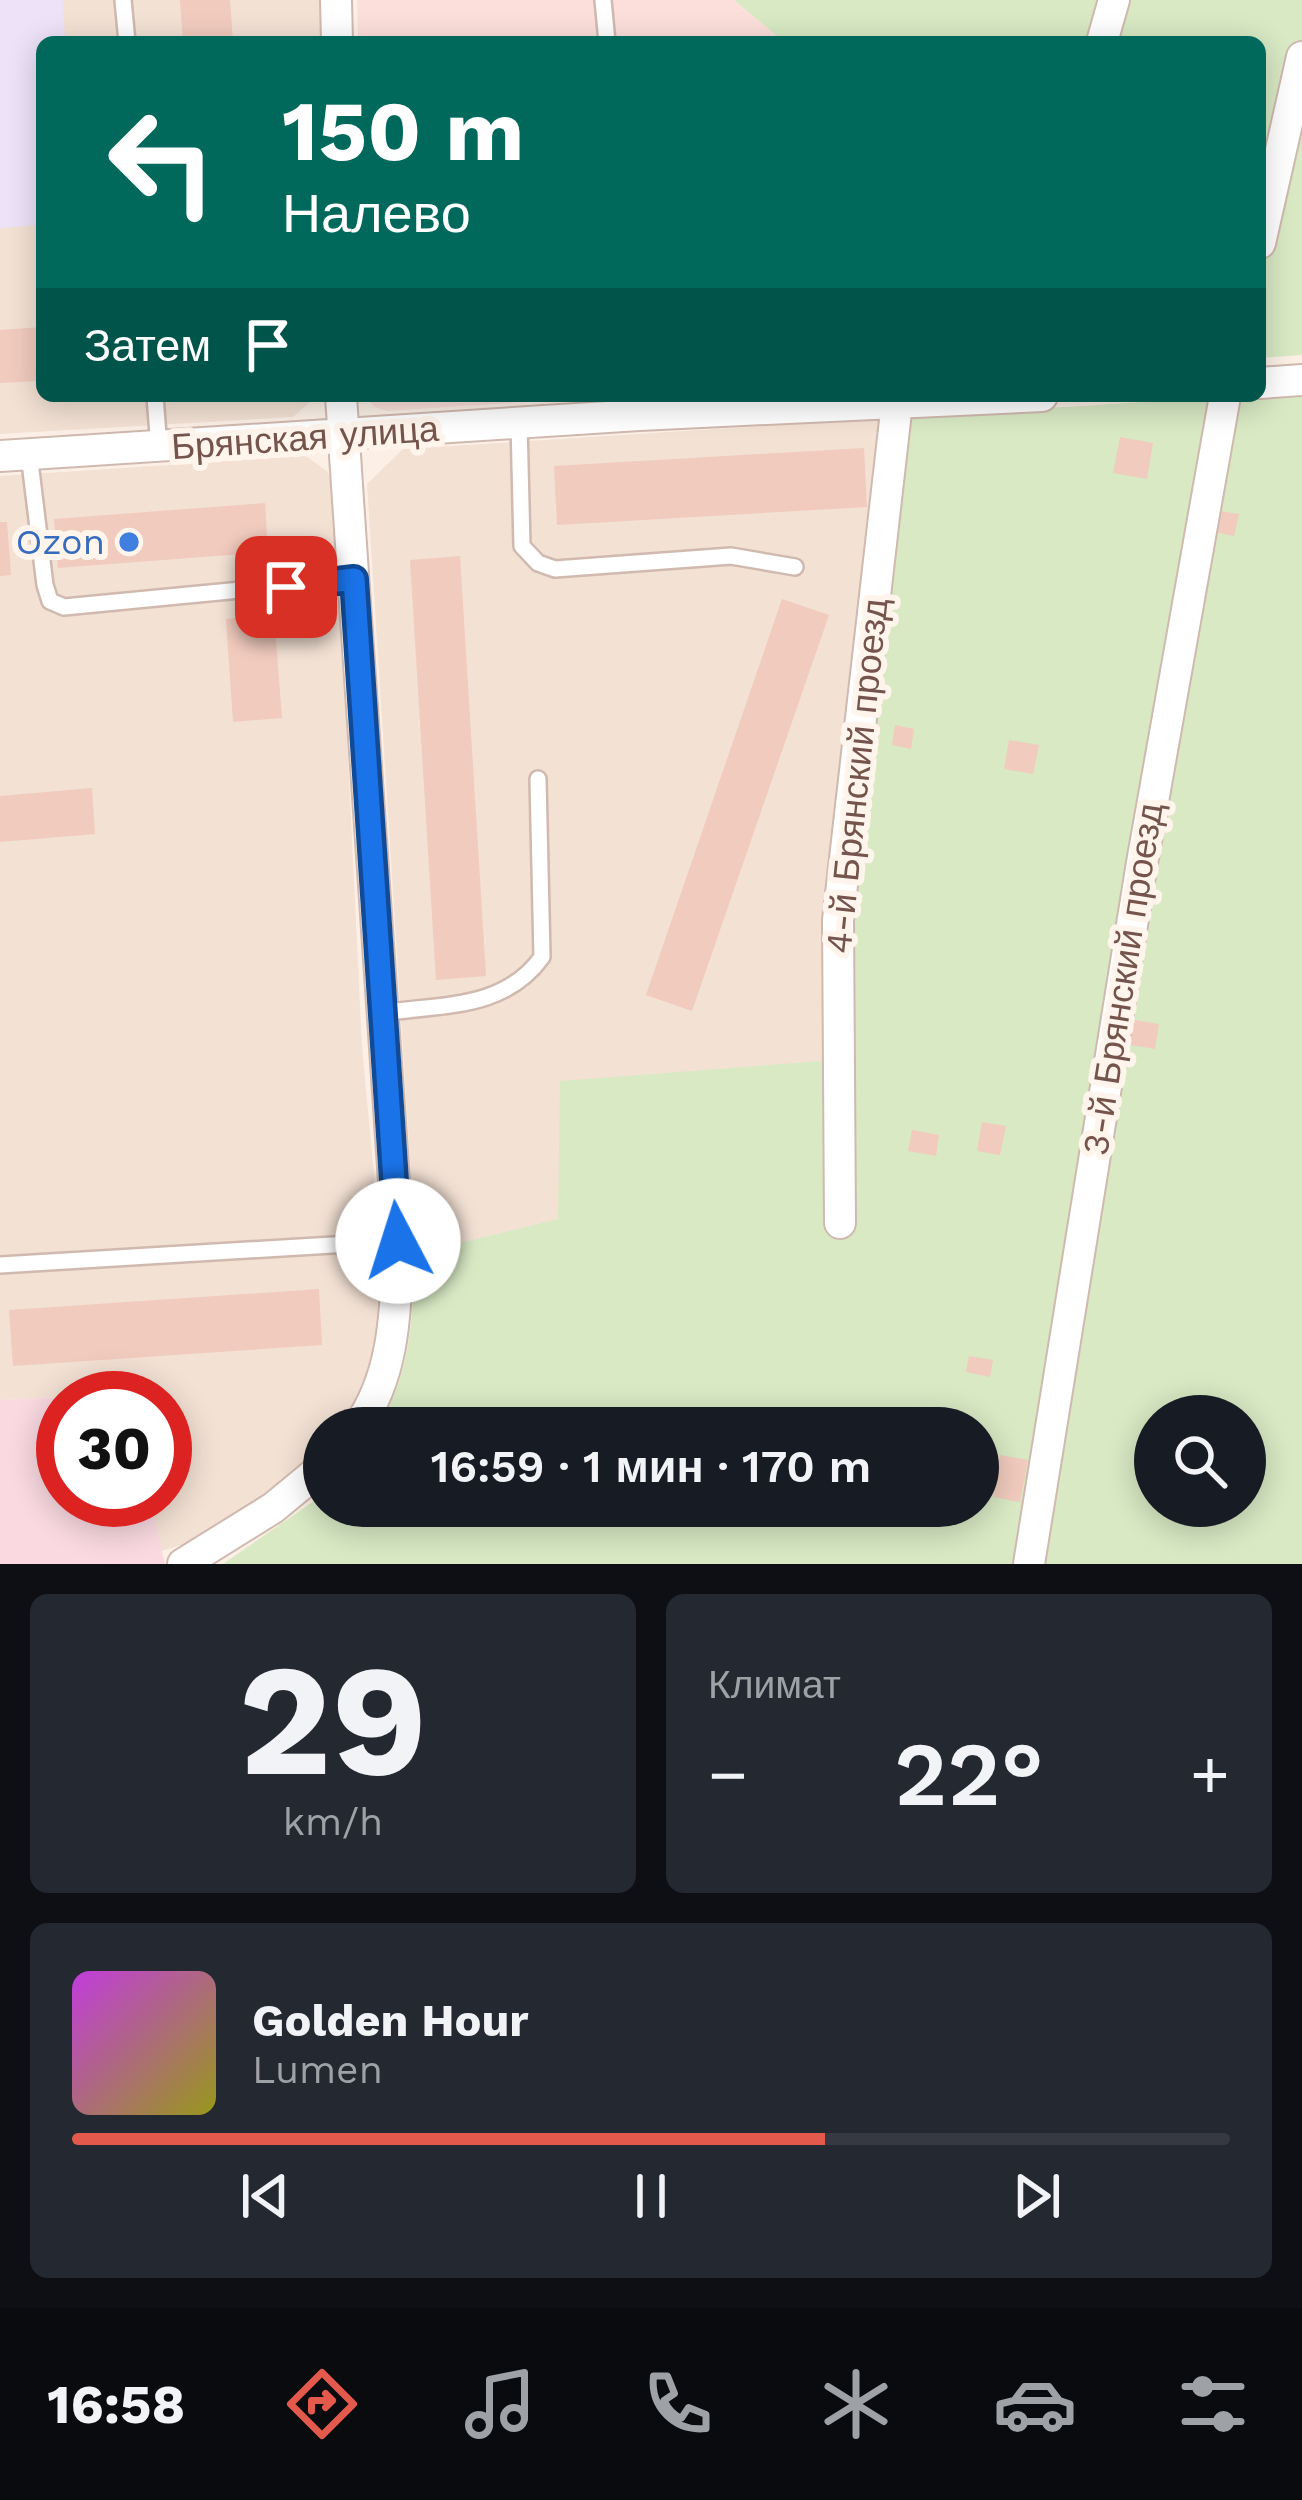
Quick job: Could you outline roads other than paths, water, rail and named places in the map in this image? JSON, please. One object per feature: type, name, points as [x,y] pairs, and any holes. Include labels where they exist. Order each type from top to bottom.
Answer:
[{"type":"street","points":[[336,0],[337,36]]},
{"type":"street","points":[[1104,36],[1114,0]]},
{"type":"street","points":[[1266,216],[1302,57]]},
{"type":"street","points":[[1266,382],[1302,380]]},
{"type":"street","points":[[341,402],[398,1241],[392,1348],[372,1407]]},
{"type":"street","name":"Брянская улица","points":[[14,455],[519,423],[638,405],[914,402]]},
{"type":"street","name":"3-й Брянский проезд","points":[[1030,1564],[1142,863],[1224,402]]},
{"type":"street","name":"4-й Брянский проезд","points":[[840,1223],[838,920],[897,403]]},
{"type":"street","points":[[183,1564],[273,1508],[303,1483]]},
{"type":"lane","points":[[123,0],[126,36]]},
{"type":"lane","points":[[603,0],[606,36]]},
{"type":"lane","points":[[155,402],[159,448]]},
{"type":"lane","points":[[519,423],[522,545],[538,563],[556,569],[730,556],[795,567]]},
{"type":"lane","points":[[14,455],[50,601],[64,608],[354,579]]},
{"type":"lane","points":[[379,1013],[500,996],[542,957],[538,779]]},
{"type":"lane","points":[[0,1265],[398,1241]]},
{"type":"place","name":"Ozon","points":[[129,542]]}]
